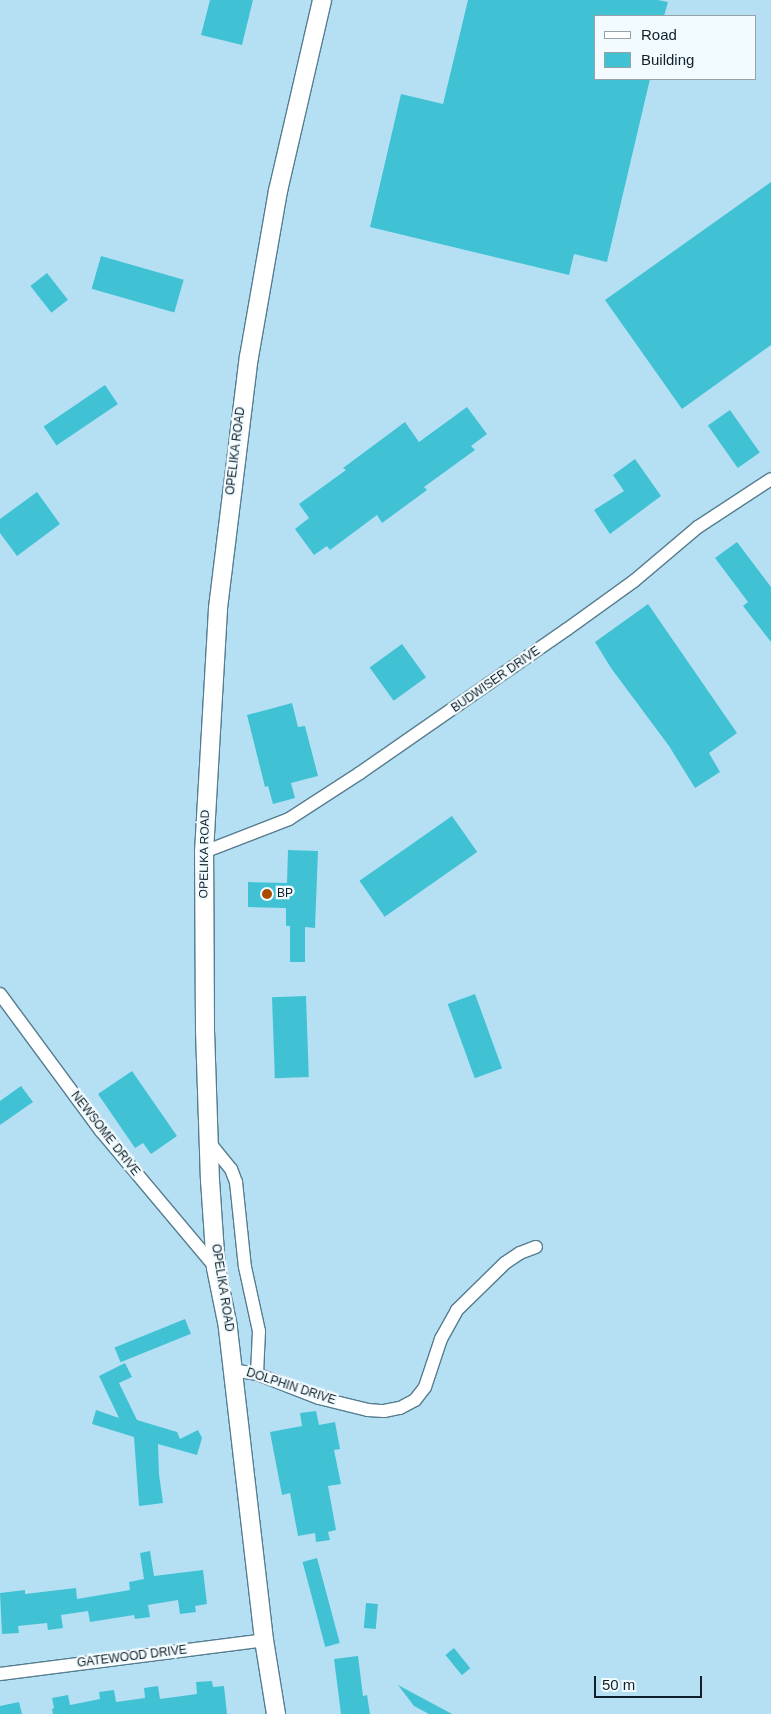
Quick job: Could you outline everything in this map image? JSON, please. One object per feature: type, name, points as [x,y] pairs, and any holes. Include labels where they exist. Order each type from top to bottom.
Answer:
[{"type":"main road","name":"OPELIKA ROAD","points":[[276,1714],[264,1640],[228,1327],[216,1268],[209,1142],[204,944],[204,852],[218,608],[241,413],[262,274],[278,191],[322,0]]},
{"type":"street","name":"BUDWISER DRIVE","points":[[204,852],[289,818],[360,773],[566,630],[634,581],[698,527],[771,479]]},
{"type":"street","name":"NEWSOME DRIVE","points":[[1,996],[101,1131],[216,1268]]},
{"type":"street","points":[[209,1142],[231,1169],[236,1182],[245,1267],[259,1331],[257,1374]]},
{"type":"street","name":"DOLPHIN DRIVE","points":[[232,1370],[257,1374],[319,1398],[368,1410],[384,1411],[400,1408],[415,1400],[425,1388],[441,1339],[457,1310],[506,1264],[520,1253],[536,1247]]},
{"type":"street","name":"GATEWOOD DRIVE","points":[[0,1674],[264,1640]]},
{"type":"building","points":[[210,0],[253,0],[242,45],[201,35]]},
{"type":"building","points":[[468,0],[658,0],[668,2],[664,15],[594,15],[594,80],[650,80],[607,262],[574,254],[569,275],[370,227],[401,94],[443,104]]},
{"type":"building","points":[[771,182],[771,345],[682,409],[605,300]]},
{"type":"building","points":[[101,256],[184,280],[174,312],[92,289]]},
{"type":"building","points":[[47,273],[68,300],[51,313],[30,286]]},
{"type":"building","points":[[105,385],[118,404],[57,445],[44,426]]},
{"type":"building","points":[[467,407],[487,434],[471,446],[475,450],[424,487],[427,490],[382,523],[377,515],[330,550],[327,546],[314,555],[295,529],[309,518],[299,504],[346,470],[343,468],[405,422],[419,442]]},
{"type":"building","points":[[730,410],[760,453],[738,468],[708,425]]},
{"type":"building","points":[[635,459],[661,496],[610,534],[594,510],[624,491],[613,475]]},
{"type":"building","points":[[37,492],[60,524],[17,556],[0,533],[0,519]]},
{"type":"building","points":[[737,542],[771,587],[771,642],[743,606],[748,602],[715,558]]},
{"type":"building","points":[[648,604],[737,733],[709,753],[720,772],[695,788],[669,746],[611,668],[595,642]]},
{"type":"building","points":[[402,644],[426,677],[394,701],[370,668]]},
{"type":"building","points":[[292,703],[298,727],[305,726],[318,776],[291,783],[295,798],[273,804],[268,786],[265,787],[247,715]]},
{"type":"building","points":[[452,816],[477,852],[385,917],[359,881]]},
{"type":"building","points":[[288,850],[318,851],[315,928],[305,927],[305,962],[290,962],[290,926],[286,926],[286,908],[248,907],[248,882],[287,883]]},
{"type":"building","points":[[475,994],[502,1068],[475,1078],[448,1004]]},
{"type":"building","points":[[306,996],[309,1077],[275,1078],[272,997]]},
{"type":"building","points":[[132,1071],[177,1136],[151,1154],[143,1143],[135,1148],[98,1094]]},
{"type":"building","points":[[21,1086],[33,1102],[0,1125],[0,1101]]},
{"type":"building","points":[[185,1319],[191,1334],[121,1362],[115,1347]]},
{"type":"building","points":[[125,1363],[132,1377],[119,1383],[137,1420],[177,1432],[180,1439],[198,1430],[202,1438],[197,1455],[158,1444],[159,1474],[163,1503],[139,1506],[134,1437],[92,1424],[96,1410],[119,1418],[99,1376]]},
{"type":"building","points":[[316,1411],[319,1425],[335,1422],[340,1449],[334,1450],[341,1484],[328,1486],[336,1530],[328,1532],[330,1540],[316,1542],[315,1533],[298,1536],[290,1493],[282,1495],[270,1432],[302,1426],[300,1413]]},
{"type":"building","points":[[150,1551],[154,1576],[203,1570],[207,1604],[195,1606],[196,1612],[180,1614],[178,1600],[148,1605],[150,1617],[135,1619],[134,1615],[90,1622],[88,1611],[61,1615],[63,1628],[48,1630],[47,1623],[18,1626],[19,1633],[2,1634],[0,1593],[25,1590],[25,1594],[76,1588],[77,1599],[130,1590],[129,1582],[144,1579],[140,1553]]},
{"type":"building","points":[[317,1558],[340,1643],[325,1647],[303,1562]]},
{"type":"building","points":[[366,1603],[378,1604],[376,1629],[364,1628]]},
{"type":"building","points":[[454,1648],[470,1668],[462,1675],[445,1655]]},
{"type":"building","points":[[358,1656],[363,1696],[367,1695],[370,1714],[341,1714],[334,1659]]},
{"type":"building","points":[[212,1681],[213,1687],[224,1686],[227,1714],[53,1714],[52,1709],[54,1708],[52,1698],[68,1695],[70,1705],[100,1699],[99,1692],[114,1690],[116,1702],[145,1698],[144,1688],[158,1686],[160,1699],[197,1694],[196,1682]]},
{"type":"building","points":[[398,1685],[452,1714],[429,1714],[414,1706]]},
{"type":"building","points":[[19,1702],[22,1714],[0,1714],[0,1706]]},
{"type":"place","name":"BP","points":[[267,894]]}]
